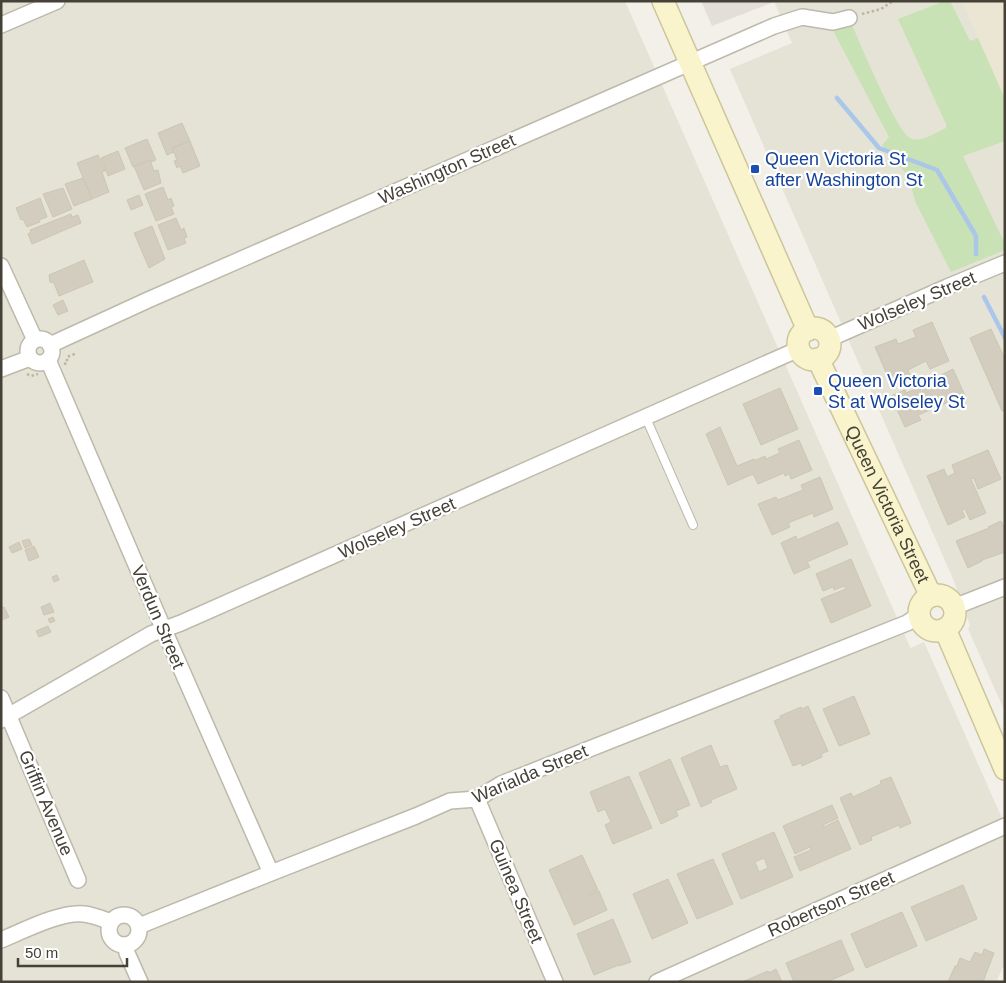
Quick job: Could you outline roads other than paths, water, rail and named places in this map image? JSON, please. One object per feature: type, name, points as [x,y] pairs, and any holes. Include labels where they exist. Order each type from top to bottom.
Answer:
[{"type":"main road","points":[[663,1],[808,330]]},
{"type":"main road","points":[[813,328],[820,330],[829,339],[827,352],[818,359],[812,360],[805,357],[799,349],[799,339],[808,330],[813,328]]},
{"type":"main road","name":"Queen Victoria Street","points":[[818,359],[931,596]]},
{"type":"main road","points":[[942,595],[948,598],[954,607],[956,615],[954,621],[945,629],[932,630],[927,628],[919,615],[922,603],[931,596],[942,595]]},
{"type":"main road","points":[[945,629],[1005,769]]},
{"type":"street","points":[[1,26],[58,1]]},
{"type":"street","name":"Washington Street","points":[[44,348],[148,300],[774,26],[800,17],[833,22],[849,18]]},
{"type":"street","name":"Wolseley Street","points":[[829,339],[1005,263]]},
{"type":"street","name":"Verdun Street","points":[[1,266],[44,348],[270,873]]},
{"type":"street","points":[[1,369],[30,358],[28,349],[31,343],[44,348]]},
{"type":"street","name":"Wolseley Street","points":[[5,718],[151,634],[164,630],[799,349]]},
{"type":"street","points":[[954,607],[1005,588]]},
{"type":"street","name":"Warialda Street","points":[[139,926],[450,801],[477,800],[501,784],[907,623],[919,615]]},
{"type":"street","name":"Griffin Avenue","points":[[1,698],[5,718],[78,880]]},
{"type":"street","name":"Guinea Street","points":[[477,800],[554,982]]},
{"type":"street","name":"Robertson Street","points":[[657,982],[1005,826]]},
{"type":"street","points":[[1,940],[46,921],[71,914],[86,914],[111,922]]},
{"type":"street","points":[[127,915],[135,918],[139,926],[138,937],[126,945],[116,943],[110,936],[109,926],[111,922],[118,916],[127,915]]},
{"type":"street","points":[[126,945],[140,982]]},
{"type":"lane","points":[[646,418],[693,525]]},
{"type":"waterway","points":[[837,98],[879,148],[937,170],[976,236],[976,254]]},
{"type":"waterway","points":[[984,297],[1005,338]]},
{"type":"place","name":"Queen Victoria St after Washington St","points":[[755,169]]},
{"type":"place","name":"Queen Victoria St at Wolseley St","points":[[818,391]]}]
